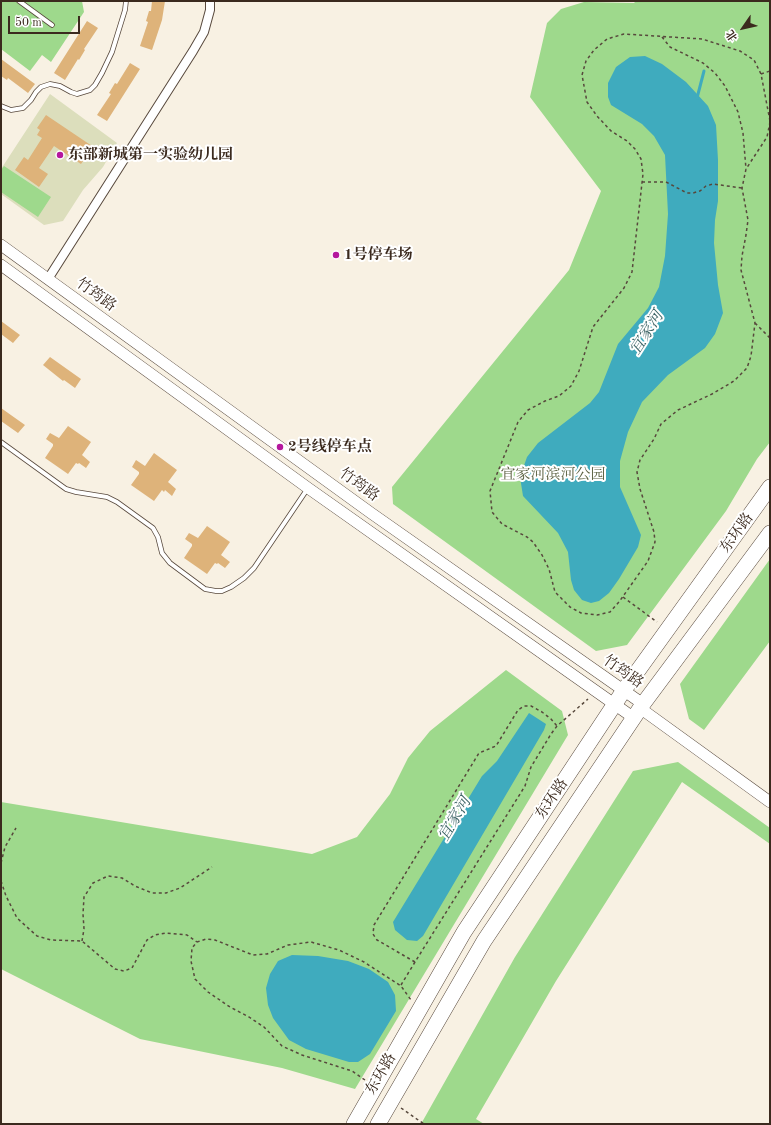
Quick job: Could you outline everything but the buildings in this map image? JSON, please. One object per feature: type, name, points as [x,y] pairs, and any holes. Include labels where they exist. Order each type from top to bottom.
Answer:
[{"type":"highway","name":"东环路","points":[[354,1124],[374,1086],[464,932],[624,690],[770,487]]},
{"type":"highway","name":"东环路","points":[[378,1124],[484,941],[639,710],[770,533]]},
{"type":"main road","name":"竹筠路","points":[[1,245],[365,509],[624,690],[639,710],[770,802]]},
{"type":"main road","name":"竹筠路","points":[[1,265],[308,488],[615,704],[639,710]]},
{"type":"street","points":[[48,279],[193,51],[204,32],[210,10],[210,1]]},
{"type":"lane","points":[[19,1],[52,25]]},
{"type":"lane","points":[[1,106],[11,110],[23,108],[41,87],[50,84],[60,86],[77,94],[85,93],[90,90],[95,85],[102,73],[112,52],[125,10],[126,1]]},
{"type":"lane","points":[[1,442],[66,488],[76,492],[107,497],[117,502],[153,528],[158,537],[162,553],[170,563],[205,589],[216,591],[222,591],[231,587],[244,578],[254,568],[308,488]]},
{"type":"path","points":[[661,36],[670,47],[703,63],[715,73],[725,86],[738,112],[743,133],[746,169],[742,188],[748,220],[741,270],[755,322],[751,356],[747,368],[734,381],[712,394],[678,410],[667,418],[662,424],[640,460],[637,472],[640,489],[654,532],[655,542],[648,561],[623,597],[610,612],[597,615],[581,613],[570,607],[555,592],[549,569],[533,542],[527,537],[502,524],[492,512],[490,491],[518,422],[528,410],[545,401],[559,396],[571,386],[579,371],[593,327],[624,288],[632,272],[643,174],[641,159],[635,149],[627,141],[611,131],[597,116],[587,102],[582,75],[586,61],[594,50],[607,39],[624,34],[661,36],[702,39],[740,51],[754,60],[761,74],[770,121],[767,137],[746,169]]},
{"type":"path","points":[[761,74],[770,71]]},
{"type":"path","points":[[642,182],[666,182],[687,193],[700,191],[706,186],[713,184],[742,188]]},
{"type":"path","points":[[755,322],[770,338]]},
{"type":"path","points":[[623,597],[667,630]]},
{"type":"path","points":[[401,986],[525,786],[531,767],[551,734],[557,726],[597,691]]},
{"type":"path","points":[[415,962],[377,940],[373,934],[374,925],[479,753],[496,746],[518,710],[524,706],[531,706],[542,712],[557,726]]},
{"type":"path","points":[[1,863],[5,847],[16,828]]},
{"type":"path","points":[[82,941],[84,929],[84,897],[93,883],[108,876],[122,878],[135,886],[152,893],[166,893],[180,888],[212,867]]},
{"type":"path","points":[[1,881],[6,896],[17,918],[37,936],[50,940],[82,941],[115,969],[124,971],[132,968],[147,940],[155,935],[166,933],[187,935],[197,942]]},
{"type":"path","points":[[374,1086],[352,1071],[302,1055],[282,1046],[264,1027],[208,992],[195,979],[191,961],[192,948],[197,942],[206,939],[215,940],[253,956],[267,954],[288,944],[311,942],[339,950],[364,962],[401,986],[418,1010]]},
{"type":"path","points":[[392,1100],[424,1124]]},
{"type":"shaded area","name":"东部新城第一实验幼儿园","points":[[50,94],[117,143],[103,167],[83,190],[63,221],[44,225],[1,194],[1,169]]},
{"type":"green space","points":[[1,1],[82,1],[84,12],[51,62],[42,55],[30,71],[1,49]]},
{"type":"green space","name":"宜家河滨河公园","points":[[636,1],[770,1],[770,442],[757,459],[726,511],[627,645],[596,651],[393,504],[392,487],[569,270],[601,191],[530,97],[547,23],[561,9],[584,2],[634,3]]},
{"type":"green space","points":[[4,166],[51,197],[38,217],[1,192],[1,170]]},
{"type":"green space","points":[[770,559],[770,641],[704,730],[689,719],[680,684]]},
{"type":"green space","points":[[506,670],[562,711],[568,735],[355,1089],[282,1068],[140,1039],[1,969],[1,802],[312,854],[357,837],[390,794],[408,758],[430,731]]},
{"type":"green space","points":[[678,762],[770,828],[770,844],[682,782],[556,981],[476,1119],[484,1124],[421,1124],[515,957],[633,771]]},
{"type":"water","points":[[645,56],[662,64],[686,82],[708,106],[716,125],[718,201],[714,243],[718,285],[723,313],[715,334],[705,348],[668,375],[642,402],[628,432],[620,461],[620,487],[641,535],[638,547],[609,593],[599,601],[591,603],[582,600],[574,590],[571,580],[568,552],[558,533],[523,496],[520,477],[527,457],[538,443],[590,403],[599,392],[618,344],[648,308],[659,287],[665,256],[668,214],[665,155],[654,136],[642,124],[611,105],[608,97],[608,83],[616,67],[630,57]]},
{"type":"water","points":[[529,713],[546,724],[544,730],[423,936],[417,941],[407,940],[395,930],[393,922],[482,776],[497,761]]},
{"type":"water","points":[[292,955],[318,956],[348,961],[369,969],[388,982],[395,995],[396,1011],[370,1054],[358,1062],[349,1062],[306,1049],[289,1040],[273,1018],[268,1005],[266,988],[270,974],[278,961]]},
{"type":"waterway","name":"宜家河","points":[[697,98],[704,71]]},
{"type":"place","name":"东部新城第一实验幼儿园","points":[[60,155]]},
{"type":"place","name":"1号停车场","points":[[336,255]]},
{"type":"place","name":"2号线停车点","points":[[280,447]]}]
